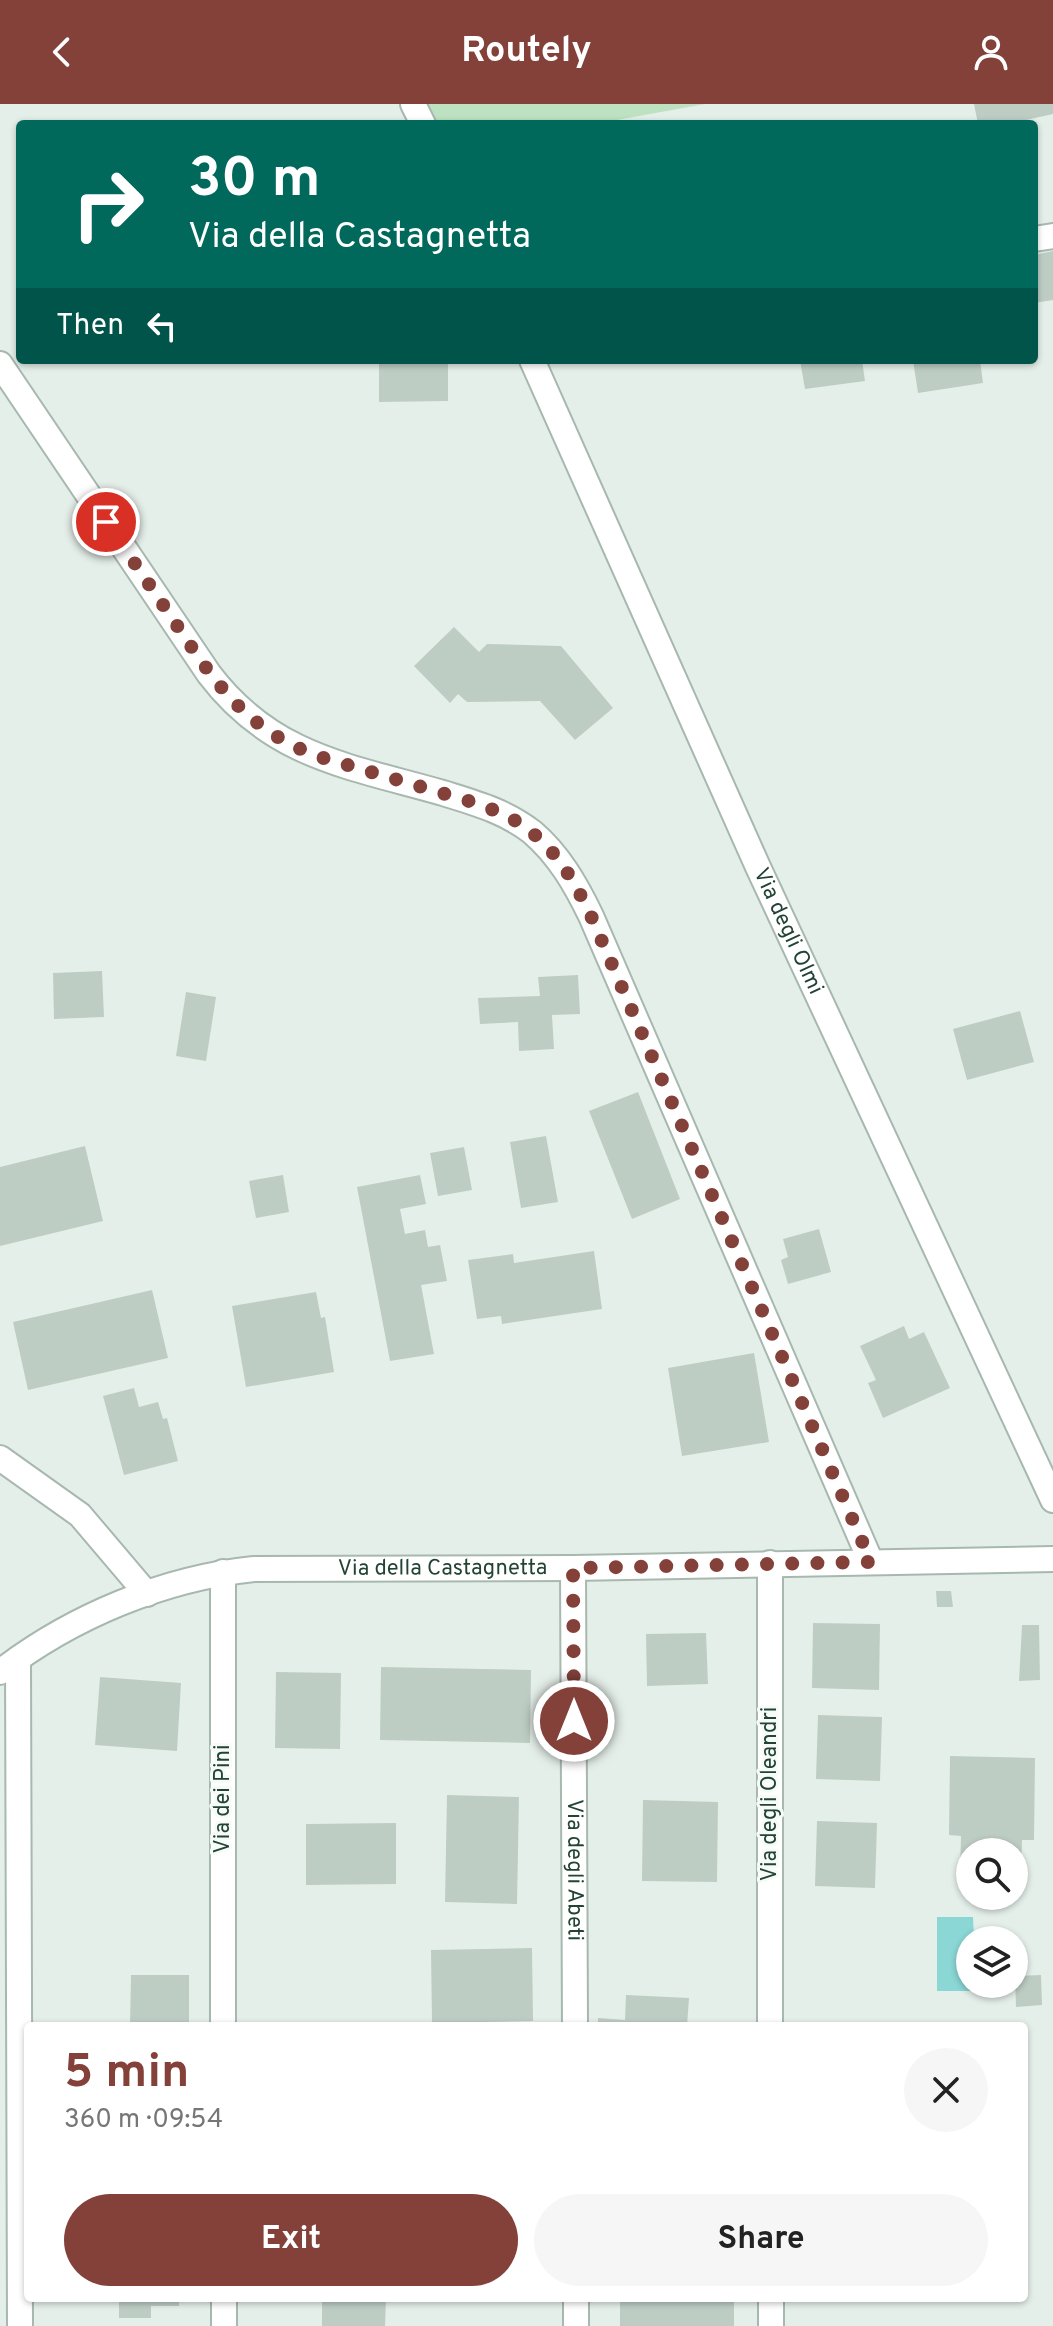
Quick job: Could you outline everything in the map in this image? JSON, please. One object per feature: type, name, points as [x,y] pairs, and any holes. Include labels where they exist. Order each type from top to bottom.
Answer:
[{"type":"street","points":[[0,364],[209,674],[244,714],[303,751],[479,804],[508,816],[538,837],[561,863],[591,916],[871,1562]]},
{"type":"street","name":"Via degli Olmi","points":[[534,364],[758,867],[1053,1500]]},
{"type":"street","points":[[0,1458],[80,1515],[147,1594]]},
{"type":"street","name":"Via della Castagnetta","points":[[9,1665],[92,1616],[194,1578],[223,1572],[254,1569],[573,1568],[1053,1559]]},
{"type":"street","name":"Via degli Oleandri","points":[[770,1563],[770,2022]]},
{"type":"street","name":"Via degli Abeti","points":[[573,1568],[575,2022]]},
{"type":"street","name":"Via dei Pini","points":[[223,1572],[223,2022]]},
{"type":"street","points":[[9,1665],[20,2326]]},
{"type":"street","points":[[224,2302],[224,2326]]},
{"type":"street","points":[[576,2302],[576,2326]]},
{"type":"street","points":[[771,2302],[771,2326]]},
{"type":"green space","points":[[419,104],[705,104],[617,120],[426,120]]},
{"type":"water","points":[[937,1917],[973,1917],[973,1926],[956,1926],[956,1991],[937,1991]]},
{"type":"building","points":[[974,104],[1053,104],[1053,114],[1026,120],[977,120]]},
{"type":"building","points":[[1053,251],[1053,300],[1038,302],[1038,254]]},
{"type":"building","points":[[379,364],[448,364],[448,401],[379,402]]},
{"type":"building","points":[[801,364],[863,364],[865,381],[805,389]]},
{"type":"building","points":[[914,364],[981,364],[983,383],[918,393]]},
{"type":"building","points":[[454,627],[479,652],[487,644],[561,646],[613,708],[575,740],[540,701],[467,702],[458,694],[450,703],[414,666]]},
{"type":"building","points":[[102,971],[104,1017],[54,1019],[53,973]]},
{"type":"building","points":[[578,975],[580,1014],[552,1015],[554,1049],[519,1051],[518,1022],[480,1024],[478,998],[540,996],[538,977]]},
{"type":"building","points":[[186,992],[216,997],[206,1061],[176,1056]]},
{"type":"building","points":[[1020,1011],[1034,1062],[967,1080],[953,1029]]},
{"type":"building","points":[[638,1092],[680,1199],[632,1219],[589,1111]]},
{"type":"building","points":[[546,1136],[558,1202],[521,1208],[510,1142]]},
{"type":"building","points":[[85,1146],[103,1221],[0,1246],[0,1167]]},
{"type":"building","points":[[464,1147],[472,1190],[438,1196],[430,1153]]},
{"type":"building","points":[[283,1175],[289,1212],[256,1218],[249,1181]]},
{"type":"building","points":[[420,1175],[426,1204],[400,1209],[405,1234],[425,1230],[428,1247],[440,1245],[447,1281],[421,1285],[434,1354],[390,1361],[357,1187]]},
{"type":"building","points":[[819,1229],[831,1272],[788,1284],[781,1260],[788,1257],[783,1239]]},
{"type":"building","points":[[594,1251],[602,1309],[502,1324],[501,1316],[477,1319],[468,1260],[513,1254],[514,1263]]},
{"type":"building","points":[[152,1290],[168,1358],[28,1390],[13,1322]]},
{"type":"building","points":[[316,1292],[321,1318],[325,1317],[334,1372],[246,1387],[232,1306]]},
{"type":"building","points":[[904,1326],[909,1339],[924,1332],[950,1388],[883,1418],[868,1383],[876,1380],[860,1346]]},
{"type":"building","points":[[754,1353],[769,1442],[682,1456],[668,1368]]},
{"type":"building","points":[[134,1388],[139,1407],[158,1402],[163,1419],[167,1418],[178,1461],[124,1475],[103,1396]]},
{"type":"building","points":[[936,1591],[951,1591],[953,1607],[937,1607]]},
{"type":"building","points":[[813,1623],[880,1624],[879,1690],[812,1688]]},
{"type":"building","points":[[1022,1625],[1039,1625],[1040,1680],[1019,1681]]},
{"type":"building","points":[[706,1633],[708,1684],[647,1686],[646,1634]]},
{"type":"building","points":[[381,1667],[531,1670],[530,1743],[380,1740]]},
{"type":"building","points":[[276,1672],[341,1673],[340,1749],[275,1748]]},
{"type":"building","points":[[100,1677],[181,1683],[177,1751],[95,1745]]},
{"type":"building","points":[[818,1715],[882,1717],[880,1781],[816,1779]]},
{"type":"building","points":[[950,1756],[1035,1758],[1034,1840],[949,1835]]},
{"type":"building","points":[[447,1795],[519,1797],[517,1904],[445,1902]]},
{"type":"building","points":[[643,1800],[718,1802],[717,1882],[642,1881]]},
{"type":"building","points":[[817,1821],[877,1823],[875,1888],[815,1886]]},
{"type":"building","points":[[396,1823],[396,1884],[306,1885],[306,1824]]},
{"type":"building","points":[[532,1948],[533,2021],[432,2022],[431,1950]]},
{"type":"building","points":[[131,1975],[189,1975],[189,2022],[130,2022]]},
{"type":"building","points":[[1041,1975],[1042,2005],[1016,2007],[1016,1998],[1028,1998],[1028,1976]]},
{"type":"building","points":[[626,1995],[689,1998],[687,2022],[598,2022],[598,2018],[625,2020]]},
{"type":"building","points":[[119,2302],[179,2302],[179,2306],[151,2306],[151,2318],[119,2318]]},
{"type":"building","points":[[322,2302],[386,2302],[385,2326],[322,2326]]},
{"type":"building","points":[[620,2302],[734,2302],[734,2326],[620,2326]]},
{"type":"route","points":[[106,522],[209,674],[230,700],[261,728],[317,756],[479,804],[508,816],[531,831],[556,856],[591,916],[871,1562],[573,1568],[574,1721]]}]
